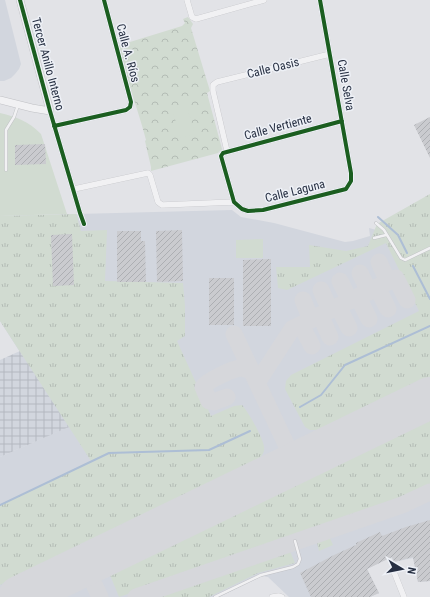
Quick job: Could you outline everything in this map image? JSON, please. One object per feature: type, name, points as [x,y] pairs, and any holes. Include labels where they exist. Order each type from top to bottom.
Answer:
[{"type":"street","name":"Tercer Anillo Interno","points":[[21,0],[54,126],[84,224]]},
{"type":"street","name":"Calle A. Ríos","points":[[54,126],[126,110],[130,107],[131,102],[104,0]]},
{"type":"street","points":[[187,0],[192,17],[196,19],[264,0]]},
{"type":"street","name":"Calle Selva","points":[[320,0],[351,173]]},
{"type":"street","name":"Calle Oasis","points":[[227,151],[213,91],[213,85],[217,82],[330,54]]},
{"type":"street","points":[[0,100],[50,111]]},
{"type":"street","name":"Calle Vertiente","points":[[234,202],[221,156],[223,153],[342,120]]},
{"type":"street","name":"Calle Laguna","points":[[74,189],[148,173],[150,175],[157,200],[162,205],[234,202],[238,207],[248,211],[270,208],[346,189],[351,181],[351,173]]},
{"type":"street","points":[[394,572],[404,597]]},
{"type":"street","points":[[272,597],[282,597]]},
{"type":"lane","points":[[6,170],[6,130],[14,117],[18,104]]},
{"type":"lane","points":[[376,223],[384,230],[401,258],[406,260],[430,248]]},
{"type":"lane","points":[[374,238],[386,235]]},
{"type":"lane","points":[[215,597],[260,575],[293,567],[298,564],[300,559],[295,541]]},
{"type":"shaded area","points":[[0,0],[5,0],[21,64],[19,69],[11,78],[4,81],[0,81]]},
{"type":"shaded area","points":[[232,210],[241,217],[274,223],[345,242],[370,236],[369,228],[430,244],[430,581],[418,582],[413,558],[394,562],[391,557],[367,569],[379,593],[370,597],[289,597],[268,577],[262,576],[219,597],[0,597],[0,457],[68,427],[0,321],[0,216]]},
{"type":"shaded area","points":[[20,351],[69,427],[0,457],[0,360]]},
{"type":"green space","points":[[188,17],[193,24],[191,28],[210,91],[207,93],[222,149],[218,153],[151,171],[146,140],[117,46],[182,26],[185,23],[183,19]]},
{"type":"green space","points":[[187,107],[195,134],[180,138],[173,111]]},
{"type":"green space","points":[[0,113],[22,120],[41,134],[67,214],[0,216]]},
{"type":"green space","points":[[430,194],[430,377],[319,430],[310,430],[305,427],[285,389],[286,381],[291,375],[419,311],[386,243],[287,290],[278,288],[276,267],[310,267],[309,245],[346,251],[368,246],[377,224]]},
{"type":"green space","points":[[76,214],[81,231],[107,230],[105,281],[183,283],[185,336],[177,341],[211,416],[234,406],[242,405],[259,432],[264,447],[264,452],[257,461],[0,585],[0,505],[91,461],[0,321],[0,216]]},
{"type":"green space","points":[[263,239],[263,258],[236,258],[236,240]]},
{"type":"green space","points":[[430,416],[430,485],[390,504],[119,597],[110,575]]},
{"type":"green space","points":[[328,534],[333,545],[319,551],[316,539]]},
{"type":"green space","points":[[289,549],[295,563],[258,573],[209,597],[152,597]]},
{"type":"building","points":[[430,117],[430,158],[414,125]]},
{"type":"building","points":[[45,144],[46,164],[15,165],[15,145]]},
{"type":"building","points":[[182,230],[183,281],[157,282],[156,231]]},
{"type":"building","points":[[117,231],[141,231],[141,241],[145,241],[146,282],[117,282]]},
{"type":"building","points":[[72,234],[74,285],[53,286],[51,235]]},
{"type":"building","points":[[271,259],[271,326],[243,326],[243,260]]},
{"type":"building","points":[[209,278],[234,278],[234,325],[209,325]]},
{"type":"building","points":[[430,520],[430,581],[418,582],[413,557],[394,562],[392,557],[367,569],[379,593],[370,597],[311,597],[300,573],[380,532],[382,536]]},
{"type":"waterway","points":[[378,217],[398,235],[407,253]]},
{"type":"waterway","points":[[413,266],[430,299]]},
{"type":"waterway","points":[[300,407],[321,395],[345,365],[430,326]]},
{"type":"waterway","points":[[0,505],[109,453],[209,450],[250,431]]},
{"type":"taxiway","points":[[379,262],[388,282]]},
{"type":"taxiway","points":[[360,273],[369,292]]},
{"type":"taxiway","points":[[257,383],[292,329],[396,278],[407,300]]},
{"type":"taxiway","points":[[340,281],[350,301]]},
{"type":"taxiway","points":[[377,287],[388,309]]},
{"type":"taxiway","points":[[321,290],[330,310]]},
{"type":"taxiway","points":[[358,297],[369,319]]},
{"type":"taxiway","points":[[303,300],[311,320]]},
{"type":"taxiway","points":[[338,306],[349,328]]},
{"type":"taxiway","points":[[320,315],[330,337]]},
{"type":"taxiway","points":[[301,325],[312,346]]},
{"type":"taxiway","points":[[234,334],[295,463]]},
{"type":"taxiway","points":[[227,397],[214,402],[209,401],[203,387],[214,379],[236,369],[243,368],[252,372]]},
{"type":"taxiway","points":[[136,597],[402,505],[430,492]]},
{"type":"taxiway","points":[[85,565],[100,597]]},
{"type":"runway","points":[[19,597],[430,398]]},
{"type":"cycle path","points":[[20,0],[50,111],[84,224]]},
{"type":"cycle path","points":[[54,126],[126,110],[130,107],[131,102],[104,0]]},
{"type":"cycle path","points":[[320,0],[351,173],[351,181],[346,189],[263,210],[248,211],[242,209],[234,202],[221,156],[223,153],[342,121]]}]
